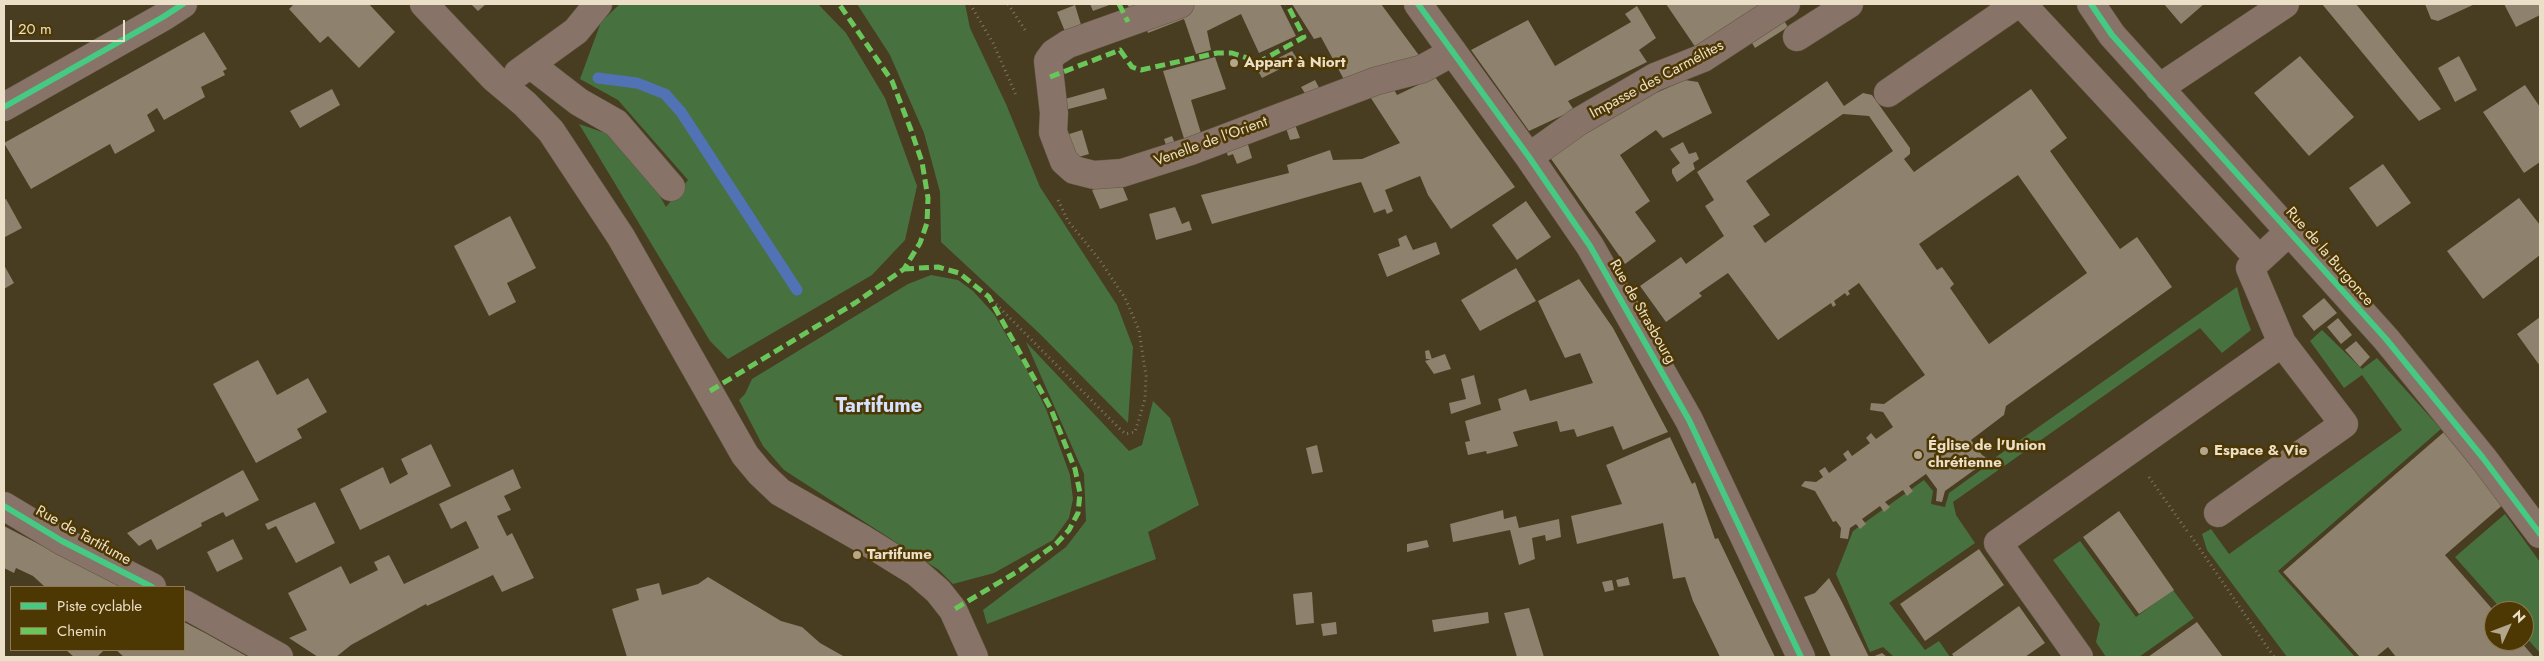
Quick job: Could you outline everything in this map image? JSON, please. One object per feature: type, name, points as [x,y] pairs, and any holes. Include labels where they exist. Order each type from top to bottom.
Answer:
[{"type":"street","points":[[4,107],[164,17],[183,4]]},
{"type":"street","points":[[424,4],[494,78],[551,131],[576,166],[621,237],[745,455],[760,473],[780,492],[916,572],[938,591],[953,610],[967,637],[974,657]]},
{"type":"street","points":[[494,78],[522,72],[576,31],[598,4]]},
{"type":"street","name":"Venelle de l'Orient","points":[[1180,4],[1068,44],[1054,53],[1048,61],[1054,113],[1053,132],[1057,148],[1064,161],[1074,170],[1094,175],[1122,173],[1191,151],[1376,81],[1422,69],[1453,52]]},
{"type":"street","name":"Rue de Strasbourg","points":[[1418,4],[1590,246],[1689,420],[1801,657]]},
{"type":"street","name":"Impasse des Carmélites","points":[[1529,158],[1578,122],[1655,77],[1703,58],[1786,4]]},
{"type":"street","points":[[1797,37],[1849,4]]},
{"type":"street","points":[[1888,94],[2017,4]]},
{"type":"street","points":[[2022,4],[2260,259]]},
{"type":"street","name":"Rue de la Burgonce","points":[[2091,4],[2112,35],[2386,339],[2483,458],[2540,534]]},
{"type":"street","points":[[2159,88],[2285,4]]},
{"type":"street","points":[[531,65],[579,102],[616,123],[671,187]]},
{"type":"street","points":[[2218,513],[2344,424],[2282,343],[2250,268],[2290,231]]},
{"type":"street","points":[[2080,657],[1998,543],[2282,343]]},
{"type":"street","name":"Rue de Tartifume","points":[[4,506],[62,540],[150,586]]},
{"type":"street","points":[[185,605],[279,657]]},
{"type":"path","points":[[970,4],[993,44],[1018,101]]},
{"type":"path","points":[[1008,4],[1017,20]]},
{"type":"path","points":[[989,297],[1121,430],[1126,434],[1136,432],[1145,399],[1143,350],[1139,330],[1124,298],[1099,259],[1068,221],[1054,193]]},
{"type":"path","points":[[2130,450],[2274,657]]},
{"type":"green space","points":[[620,4],[818,4],[846,33],[885,98],[917,186],[905,240],[872,275],[728,359],[710,341],[579,124],[608,134],[651,180],[666,207],[688,180],[618,100],[580,79],[601,22]]},
{"type":"green space","points":[[857,4],[965,4],[970,28],[1006,104],[1040,187],[1117,305],[1133,347],[1128,423],[1039,333],[941,242],[940,192],[924,133],[890,55]]},
{"type":"green space","points":[[931,275],[958,280],[973,291],[994,314],[1027,370],[1046,409],[1070,475],[1073,499],[1069,518],[1053,540],[994,573],[953,584],[939,570],[784,470],[763,446],[739,400],[745,394],[752,379],[908,284]]},
{"type":"green space","points":[[2237,287],[2251,330],[2222,353],[2200,328],[1953,502],[1956,515],[1975,543],[1889,603],[1925,650],[1939,641],[1950,657],[1894,657],[1883,647],[1870,652],[1836,574],[1853,531],[1924,480],[1933,491],[1931,504],[1945,507],[1949,493],[1985,467],[1994,466],[1996,457]]},
{"type":"green space","points":[[2322,330],[2362,369],[2377,358],[2441,429],[2278,571],[2355,657],[2287,657],[2207,550],[2202,534],[2211,529],[2229,554],[2402,430],[2362,375],[2344,388],[2310,341]]},
{"type":"green space","points":[[1026,342],[1129,451],[1142,445],[1153,401],[1170,418],[1199,505],[1148,532],[1156,559],[987,624],[983,610],[1066,547],[1086,521],[1084,474]]},
{"type":"green space","points":[[2505,514],[2540,562],[2540,653],[2534,646],[2534,601],[2494,601],[2455,557]]},
{"type":"green space","points":[[2080,541],[2136,617],[2173,590],[2194,618],[2139,657],[2106,657],[2096,642],[2100,624],[2053,560]]},
{"type":"building","points":[[294,4],[369,4],[395,32],[359,68],[328,36],[320,43],[289,9]]},
{"type":"building","points":[[471,4],[486,4],[478,11]]},
{"type":"building","points":[[1090,4],[1112,4],[1093,11]]},
{"type":"building","points":[[1127,4],[1163,4],[1132,12]]},
{"type":"building","points":[[1194,4],[1280,4],[1296,36],[1259,53],[1241,14],[1207,31],[1211,50],[1196,54],[1184,19],[1148,33],[1144,22]]},
{"type":"building","points":[[1292,4],[1381,4],[1421,58],[1348,87],[1321,37],[1314,39]]},
{"type":"building","points":[[1666,4],[1766,4],[1696,48]]},
{"type":"building","points":[[2164,4],[2204,4],[2181,24]]},
{"type":"building","points":[[2322,4],[2356,4],[2441,109],[2419,121]]},
{"type":"building","points":[[2425,4],[2475,4],[2438,21],[2431,19]]},
{"type":"building","points":[[2504,4],[2540,4],[2540,15],[2516,27]]},
{"type":"building","points":[[1075,5],[1082,28],[1066,34],[1057,12]]},
{"type":"building","points":[[1637,6],[1656,38],[1639,50],[1647,62],[1568,101],[1574,110],[1529,131],[1471,50],[1528,20],[1555,66],[1631,22],[1625,14]]},
{"type":"building","points":[[1781,16],[1788,27],[1755,48],[1749,38]]},
{"type":"building","points":[[204,32],[227,69],[223,71],[225,75],[201,87],[205,97],[164,120],[157,108],[147,115],[155,131],[115,154],[110,144],[31,189],[4,143]]},
{"type":"building","points":[[1292,51],[1298,60],[1262,78],[1257,69]]},
{"type":"building","points":[[2300,56],[2354,117],[2309,156],[2254,93]]},
{"type":"building","points":[[2459,56],[2477,90],[2455,102],[2438,68]]},
{"type":"building","points":[[1215,57],[1226,89],[1191,100],[1203,140],[1186,145],[1163,71]]},
{"type":"building","points":[[1435,77],[1515,187],[1451,229],[1428,195],[1420,176],[1385,190],[1393,211],[1387,214],[1385,209],[1374,213],[1361,182],[1212,224],[1201,195],[1289,173],[1287,165],[1330,150],[1333,160],[1362,159],[1400,143],[1367,92],[1391,84],[1397,95]]},
{"type":"building","points":[[1315,80],[1324,97],[1311,103],[1301,87]]},
{"type":"building","points":[[1685,80],[1698,82],[1712,113],[1663,138],[1656,130],[1620,155],[1650,201],[1635,212],[1656,241],[1625,264],[1549,156],[1613,112]]},
{"type":"building","points":[[1827,81],[1844,106],[1863,93],[1872,95],[1910,148],[1910,154],[1904,159],[1914,172],[2031,89],[2067,138],[2050,151],[2120,249],[2137,237],[2172,287],[2006,406],[2004,415],[1971,440],[1982,455],[1992,461],[1991,463],[1984,463],[1945,491],[1942,502],[1936,501],[1937,489],[1926,474],[1909,486],[1913,491],[1907,496],[1903,490],[1885,502],[1890,507],[1884,512],[1880,506],[1862,519],[1866,524],[1860,529],[1856,524],[1850,528],[1848,539],[1840,538],[1841,528],[1836,521],[1833,522],[1815,491],[1801,486],[1805,481],[1816,482],[1823,477],[1819,471],[1825,467],[1829,473],[1847,460],[1843,454],[1848,450],[1852,456],[1870,443],[1866,438],[1871,433],[1876,439],[1893,427],[1883,412],[1870,410],[1871,403],[1884,404],[1925,375],[1859,283],[1848,291],[1850,294],[1847,296],[1845,293],[1834,301],[1836,305],[1833,307],[1831,303],[1778,340],[1728,273],[1699,293],[1702,296],[1666,322],[1640,286],[1681,257],[1686,264],[1724,236],[1705,206],[1714,200],[1697,172]],"holes":[[[1843,114],[1869,116],[1893,151],[1765,243],[1753,226],[1770,215],[1746,181]],[[2018,175],[2087,273],[1989,344],[1950,288],[1954,284],[1942,267],[1937,270],[1919,244]]]},
{"type":"building","points":[[2525,85],[2540,107],[2540,162],[2524,173],[2483,112]]},
{"type":"building","points":[[1104,88],[1107,99],[1061,111],[1058,101]]},
{"type":"building","points":[[332,89],[340,105],[300,128],[290,111]]},
{"type":"building","points":[[1294,122],[1300,138],[1290,140],[1285,125]]},
{"type":"building","points":[[1082,130],[1089,154],[1072,159],[1066,135]]},
{"type":"building","points":[[1172,136],[1176,146],[1167,148],[1164,139]]},
{"type":"building","points":[[1246,138],[1252,158],[1237,164],[1233,154],[1228,156],[1224,145]]},
{"type":"building","points":[[1683,142],[1689,154],[1696,152],[1699,159],[1693,163],[1695,169],[1677,182],[1672,169],[1680,163],[1670,149]]},
{"type":"building","points":[[2383,164],[2411,203],[2377,227],[2349,188]]},
{"type":"building","points":[[1120,180],[1128,200],[1100,209],[1092,190]]},
{"type":"building","points":[[2519,198],[2540,225],[2540,255],[2483,299],[2447,251]]},
{"type":"building","points":[[6,199],[22,228],[5,237],[4,200]]},
{"type":"building","points":[[1526,201],[1551,237],[1517,260],[1492,225]]},
{"type":"building","points":[[1175,207],[1182,224],[1189,221],[1192,230],[1156,240],[1149,214]]},
{"type":"building","points":[[510,216],[536,268],[507,283],[516,302],[489,316],[454,246]]},
{"type":"building","points":[[1406,235],[1413,250],[1436,242],[1440,254],[1387,277],[1378,254],[1400,246],[1398,239]]},
{"type":"building","points":[[4,265],[14,283],[4,289]]},
{"type":"building","points":[[1516,268],[1536,301],[1480,331],[1461,300]]},
{"type":"building","points":[[1579,279],[1613,328],[1668,432],[1623,450],[1613,426],[1577,437],[1574,429],[1560,432],[1557,421],[1513,432],[1518,446],[1487,454],[1486,451],[1468,455],[1465,442],[1470,441],[1465,421],[1501,410],[1498,399],[1526,389],[1530,401],[1593,383],[1580,353],[1565,358],[1538,301]]},
{"type":"building","points":[[2324,298],[2337,313],[2314,331],[2302,316]]},
{"type":"building","points":[[2540,317],[2540,366],[2517,334]]},
{"type":"building","points":[[2338,318],[2352,335],[2341,344],[2327,327]]},
{"type":"building","points":[[2356,341],[2370,357],[2360,367],[2345,350]]},
{"type":"building","points":[[1429,350],[1432,359],[1426,359],[1425,351]]},
{"type":"building","points":[[1445,354],[1451,369],[1434,374],[1425,361]]},
{"type":"building","points":[[258,360],[277,395],[308,378],[327,412],[297,429],[302,438],[256,463],[213,384]]},
{"type":"building","points":[[1474,375],[1481,404],[1451,414],[1449,403],[1466,399],[1461,379]]},
{"type":"building","points":[[2444,432],[2505,503],[2445,555],[2485,601],[2484,651],[2529,651],[2534,657],[2396,657],[2388,647],[2376,657],[2360,657],[2283,572]]},
{"type":"building","points":[[1670,437],[1692,484],[1695,482],[1715,539],[1718,538],[1775,657],[1720,657],[1693,601],[1685,577],[1673,579],[1663,523],[1577,544],[1571,516],[1622,504],[1606,465]]},
{"type":"building","points":[[431,444],[451,486],[360,530],[340,489],[383,467],[390,484],[408,474],[401,459]]},
{"type":"building","points":[[1317,445],[1323,472],[1312,474],[1306,448]]},
{"type":"building","points":[[513,469],[521,488],[504,496],[511,510],[497,516],[507,536],[512,533],[534,578],[502,592],[493,575],[427,606],[426,604],[351,645],[336,657],[318,657],[289,638],[307,630],[288,593],[341,566],[350,584],[378,570],[374,562],[389,555],[404,584],[479,548],[466,521],[451,529],[439,504]]},
{"type":"building","points":[[243,470],[259,500],[226,517],[223,512],[201,523],[202,526],[157,550],[151,539],[139,546],[127,533]]},
{"type":"building","points":[[315,502],[335,543],[296,563],[276,526],[268,530],[265,524]]},
{"type":"building","points":[[1503,510],[1504,519],[1516,516],[1519,528],[1559,519],[1561,537],[1546,541],[1545,535],[1532,538],[1535,559],[1519,565],[1510,530],[1453,542],[1450,524]]},
{"type":"building","points":[[2119,511],[2174,590],[2139,614],[2083,537]]},
{"type":"building","points":[[4,526],[120,586],[44,586],[33,576],[16,568],[14,573],[4,568]]},
{"type":"building","points":[[233,539],[243,559],[217,572],[207,552]]},
{"type":"building","points":[[1427,540],[1429,547],[1407,552],[1407,544]]},
{"type":"building","points":[[1979,549],[2004,585],[1925,641],[1900,604]]},
{"type":"building","points":[[708,577],[781,621],[802,627],[820,643],[845,657],[627,657],[612,609],[639,600],[636,589],[659,583],[662,595],[698,584]]},
{"type":"building","points":[[1628,577],[1630,585],[1618,587],[1616,580]]},
{"type":"building","points":[[1829,578],[1869,657],[1831,657],[1804,597],[1815,593]]},
{"type":"building","points":[[1612,580],[1614,590],[1605,592],[1602,582]]},
{"type":"building","points":[[1312,592],[1314,623],[1296,625],[1293,594]]},
{"type":"building","points":[[2019,606],[2045,643],[2025,657],[1954,657],[1952,654]]},
{"type":"building","points":[[1529,608],[1544,657],[1517,657],[1504,613]]},
{"type":"building","points":[[1488,612],[1489,623],[1434,632],[1432,620]]},
{"type":"building","points":[[1336,622],[1337,634],[1323,636],[1321,624]]},
{"type":"building","points":[[2197,622],[2223,657],[2148,657]]},
{"type":"building","points":[[185,623],[248,657],[124,657],[117,651],[185,651]]},
{"type":"building","points":[[67,651],[103,651],[97,657],[74,657]]},
{"type":"building","points":[[1882,653],[1887,657],[1872,657]]},
{"type":"waterway","points":[[598,78],[637,83],[665,94],[681,112],[797,290]]},
{"type":"marked path","points":[[710,391],[855,303],[904,269],[920,243],[927,223],[928,198],[922,162],[892,81],[839,4]]},
{"type":"marked path","points":[[1119,4],[1128,22]]},
{"type":"marked path","points":[[1050,77],[1120,50],[1132,67],[1141,70],[1217,53],[1232,53],[1259,62],[1304,37],[1287,4]]},
{"type":"marked path","points":[[904,269],[938,267],[959,273],[989,297],[1051,409],[1075,469],[1080,493],[1078,513],[1069,530],[1056,544],[1020,570],[953,610]]},
{"type":"cycle path","points":[[4,107],[183,4]]},
{"type":"cycle path","points":[[1418,4],[1529,157],[1590,246],[1689,420],[1801,657]]},
{"type":"cycle path","points":[[2091,4],[2112,35],[2386,339],[2483,458],[2540,534]]},
{"type":"cycle path","points":[[4,506],[62,541],[150,586]]},
{"type":"place","name":"Appart à Niort","points":[[1234,63]]},
{"type":"place","name":"Espace & Vie","points":[[2204,451]]},
{"type":"place","name":"Église de l'Union chrétienne","points":[[1918,455]]},
{"type":"place","name":"Tartifume","points":[[857,555]]},
{"type":"district","name":"Tartifume","points":[[879,407]]}]
